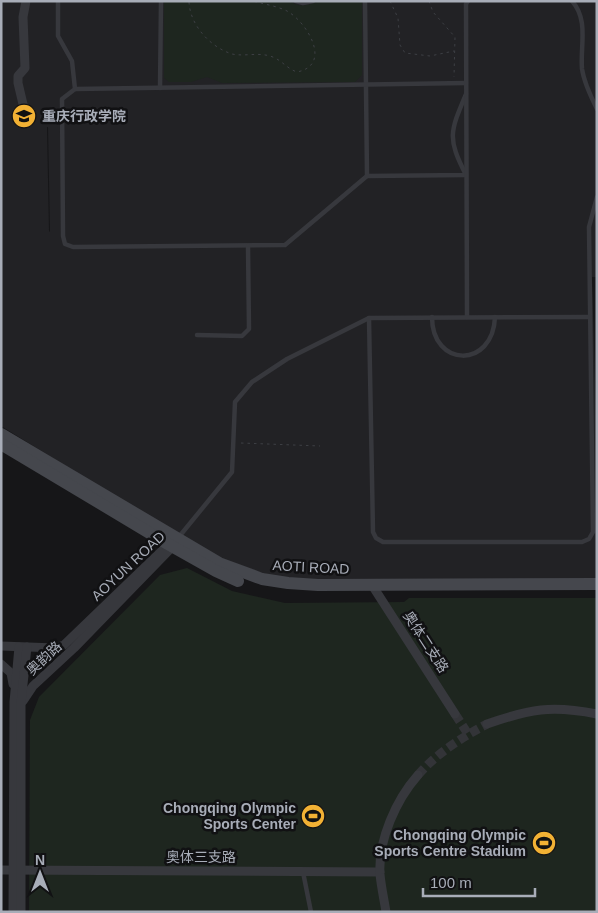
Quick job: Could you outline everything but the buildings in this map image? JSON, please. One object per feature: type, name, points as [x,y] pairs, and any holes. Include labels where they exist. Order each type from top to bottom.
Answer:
[{"type":"main road","name":"AOTI ROAD","points":[[1,434],[222,574],[260,587],[315,593],[375,589],[597,584]]},
{"type":"main road","name":"AOTI ROAD","points":[[1,444],[173,544]]},
{"type":"main road","name":"AOTI ROAD","points":[[375,589],[597,593]]},
{"type":"street","points":[[26,1],[23,17],[25,68],[18,76],[18,83],[27,120]]},
{"type":"street","name":"AOYUN ROAD","points":[[74,648],[173,544]]},
{"type":"street","name":"AOYUN ROAD","points":[[23,650],[56,648],[69,642],[173,544]]},
{"type":"street","name":"奥体二支路","points":[[375,589],[455,714]]},
{"type":"street","points":[[1,646],[23,650]]},
{"type":"street","name":"奥韵路","points":[[13,912],[17,870],[18,703],[23,650],[55,654],[74,648]]},
{"type":"street","name":"奥韵路","points":[[18,703],[33,686],[74,648]]},
{"type":"street","points":[[1,652],[23,650]]},
{"type":"street","points":[[1,664],[11,673],[18,703]]},
{"type":"street","points":[[487,724],[524,712],[545,708],[570,709],[597,714]]},
{"type":"street","points":[[386,912],[380,872],[386,830],[403,792],[418,775]]},
{"type":"street","name":"奥体三支路","points":[[1,870],[380,872]]},
{"type":"street","name":"奥韵路","points":[[17,870],[21,912]]},
{"type":"lane","points":[[58,1],[58,36],[72,61],[75,89]]},
{"type":"lane","points":[[160,88],[161,1]]},
{"type":"lane","points":[[296,1],[303,3],[313,1]]},
{"type":"lane","points":[[365,1],[367,176]]},
{"type":"lane","points":[[467,317],[466,4],[468,1]]},
{"type":"lane","points":[[572,1],[578,8],[584,29],[582,68],[584,79],[597,109]]},
{"type":"lane","points":[[466,83],[75,89],[62,98],[63,236],[65,244],[73,247],[284,245],[367,176],[466,175]]},
{"type":"lane","points":[[466,94],[452,125],[453,149],[466,175]]},
{"type":"lane","points":[[369,318],[374,532],[376,538],[382,542],[582,542],[589,539],[593,532],[589,227],[597,197]]},
{"type":"lane","points":[[197,335],[242,336],[247,334],[249,329],[248,246]]},
{"type":"lane","points":[[432,317],[434,333],[438,342],[453,354],[463,356],[482,350],[489,343],[493,334],[495,317]]},
{"type":"lane","points":[[173,544],[232,472],[235,402],[252,382],[287,359],[369,318],[590,317]]},
{"type":"lane","points":[[303,871],[312,912]]},
{"type":"path","points":[[200,1],[188,2],[192,18],[202,34],[223,49],[232,54],[258,54],[272,57],[289,70],[297,72],[310,68],[314,63],[316,50],[312,40],[293,16],[286,10],[253,1]]},
{"type":"path","points":[[390,1],[398,18],[400,45],[405,54],[430,56],[454,52]]},
{"type":"path","points":[[429,1],[432,12],[455,37],[454,83]]},
{"type":"path","points":[[232,443],[320,446]]},
{"type":"shaded area","points":[[1,1],[597,1],[597,277],[592,277],[597,450],[597,579],[289,579],[262,573],[220,558],[163,526],[1,426]],"holes":[[[47,127],[48,127],[50,232]]]},
{"type":"shaded area","points":[[164,1],[290,1],[298,5],[306,5],[321,1],[362,1],[362,75],[355,82],[222,83],[207,77],[191,82],[169,82],[164,78]]},
{"type":"shaded area","name":"Chongqing Olympic Sports Center","points":[[187,568],[232,591],[285,603],[404,602],[409,598],[597,598],[597,912],[29,912],[30,720],[39,697],[160,575]]},
{"type":"tunnel","points":[[455,714],[468,734]]},
{"type":"tunnel","points":[[418,775],[450,746],[487,724]]},
{"type":"place","name":"重庆行政学院","points":[[24,116]]},
{"type":"place","name":"Chongqing Olympic Sports Center","points":[[313,816]]},
{"type":"place","name":"Chongqing Olympic Sports Centre Stadium","points":[[544,843]]}]
